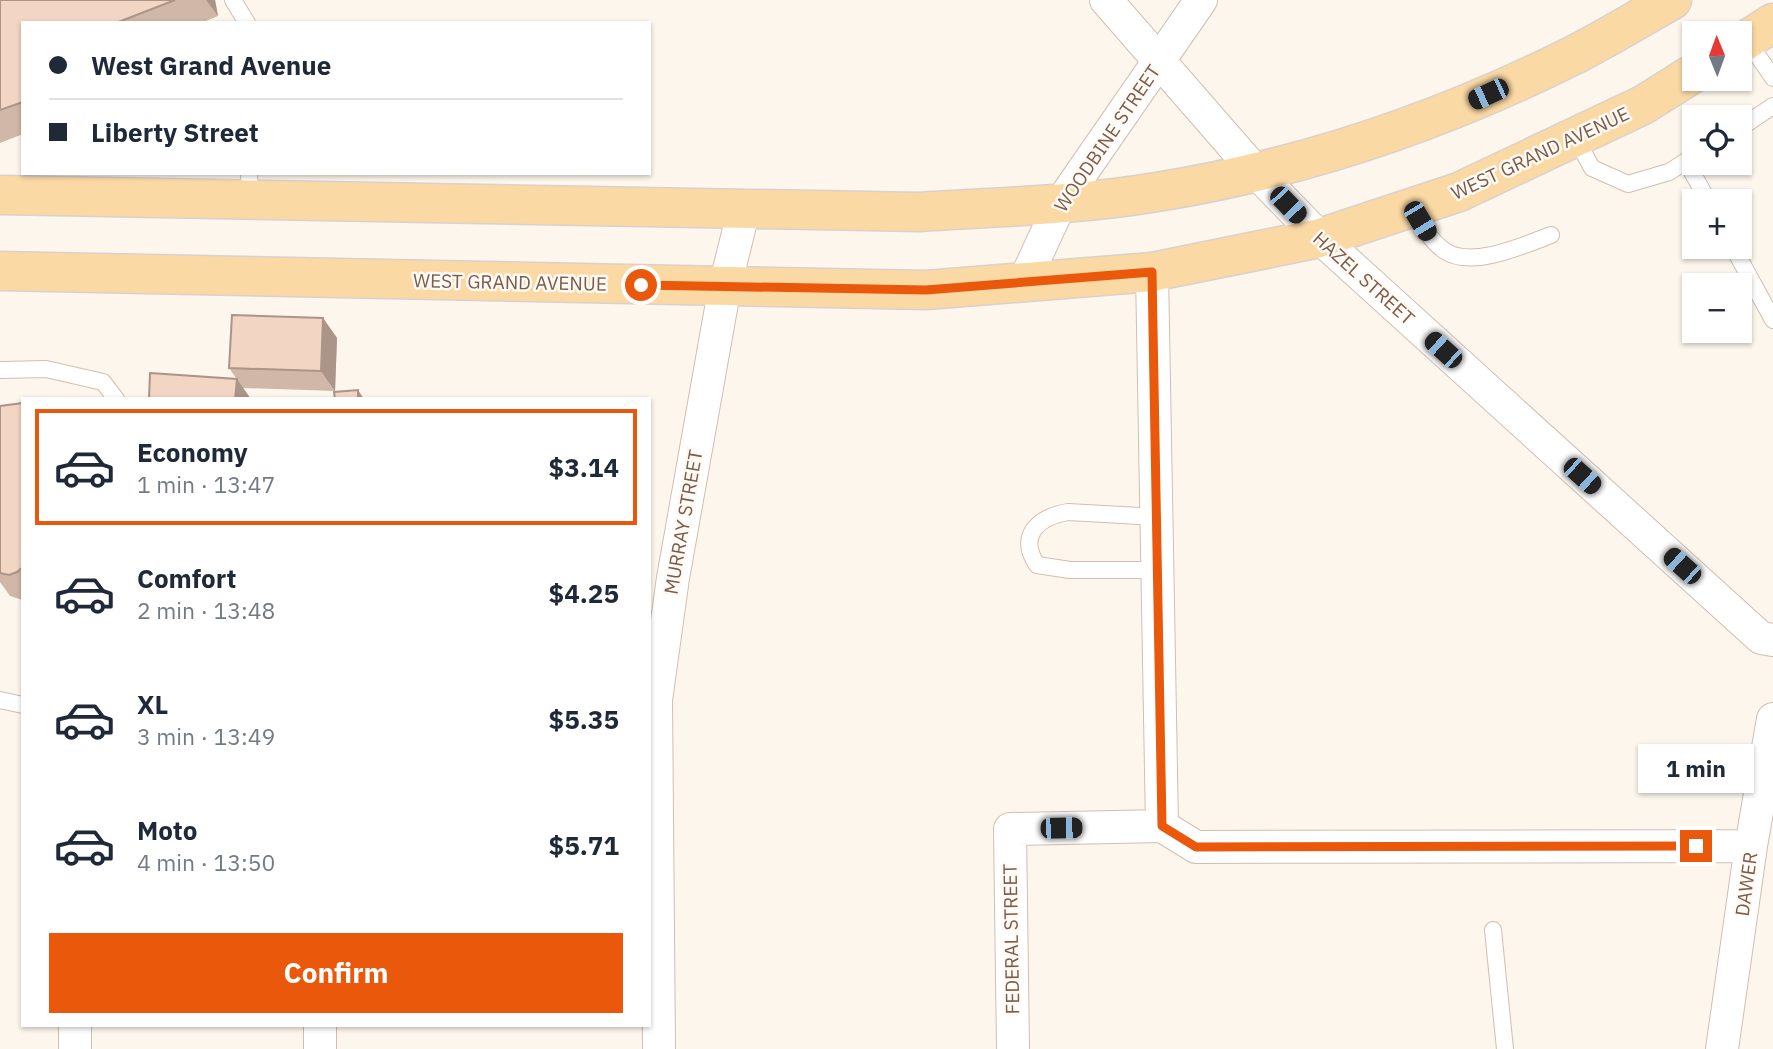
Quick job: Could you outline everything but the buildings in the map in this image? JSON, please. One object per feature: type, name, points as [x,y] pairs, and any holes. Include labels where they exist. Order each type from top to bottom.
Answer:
[{"type":"main road","points":[[0,195],[250,186],[744,209],[919,212],[1060,204],[1158,192],[1256,172],[1367,141],[1467,104],[1570,57],[1672,0]]},
{"type":"main road","name":"WEST GRAND AVENUE","points":[[0,271],[926,290],[1152,272],[1320,239],[1459,192],[1643,105],[1682,81]]},
{"type":"street","name":"HAZEL STREET","points":[[1106,0],[1256,172],[1320,239],[1761,638],[1773,640]]},
{"type":"street","name":"WOODBINE STREET","points":[[1024,282],[1060,204],[1201,0]]},
{"type":"street","name":"MURRAY STREET","points":[[659,1049],[652,756],[656,700],[673,578],[725,286],[744,209]]},
{"type":"street","points":[[1152,272],[1162,826],[1196,847],[1751,846]]},
{"type":"street","name":"DAWER","points":[[1722,1049],[1751,846],[1773,719]]},
{"type":"street","name":"FEDERAL STREET","points":[[1013,1049],[1010,829],[1162,826]]},
{"type":"street","points":[[75,1027],[75,1049]]},
{"type":"street","points":[[320,1027],[320,1049]]},
{"type":"lane","points":[[233,0],[246,21]]},
{"type":"lane","points":[[1753,36],[1773,78]]},
{"type":"lane","points":[[1752,120],[1773,106]]},
{"type":"lane","points":[[1575,137],[1592,168],[1628,184],[1669,172],[1682,164]]},
{"type":"lane","points":[[1412,208],[1427,234],[1446,252],[1465,257],[1496,255],[1551,235]]},
{"type":"lane","points":[[1740,259],[1773,320]]},
{"type":"lane","points":[[0,370],[46,369],[103,382],[114,397]]},
{"type":"lane","points":[[1158,516],[1069,512],[1054,514],[1032,531],[1029,539],[1031,557],[1037,565],[1070,570],[1158,570]]},
{"type":"lane","points":[[0,700],[21,705]]},
{"type":"lane","points":[[1493,930],[1505,1049]]},
{"type":"route","points":[[641,285],[926,290],[1152,272],[1162,826],[1196,847],[1696,846]]}]
